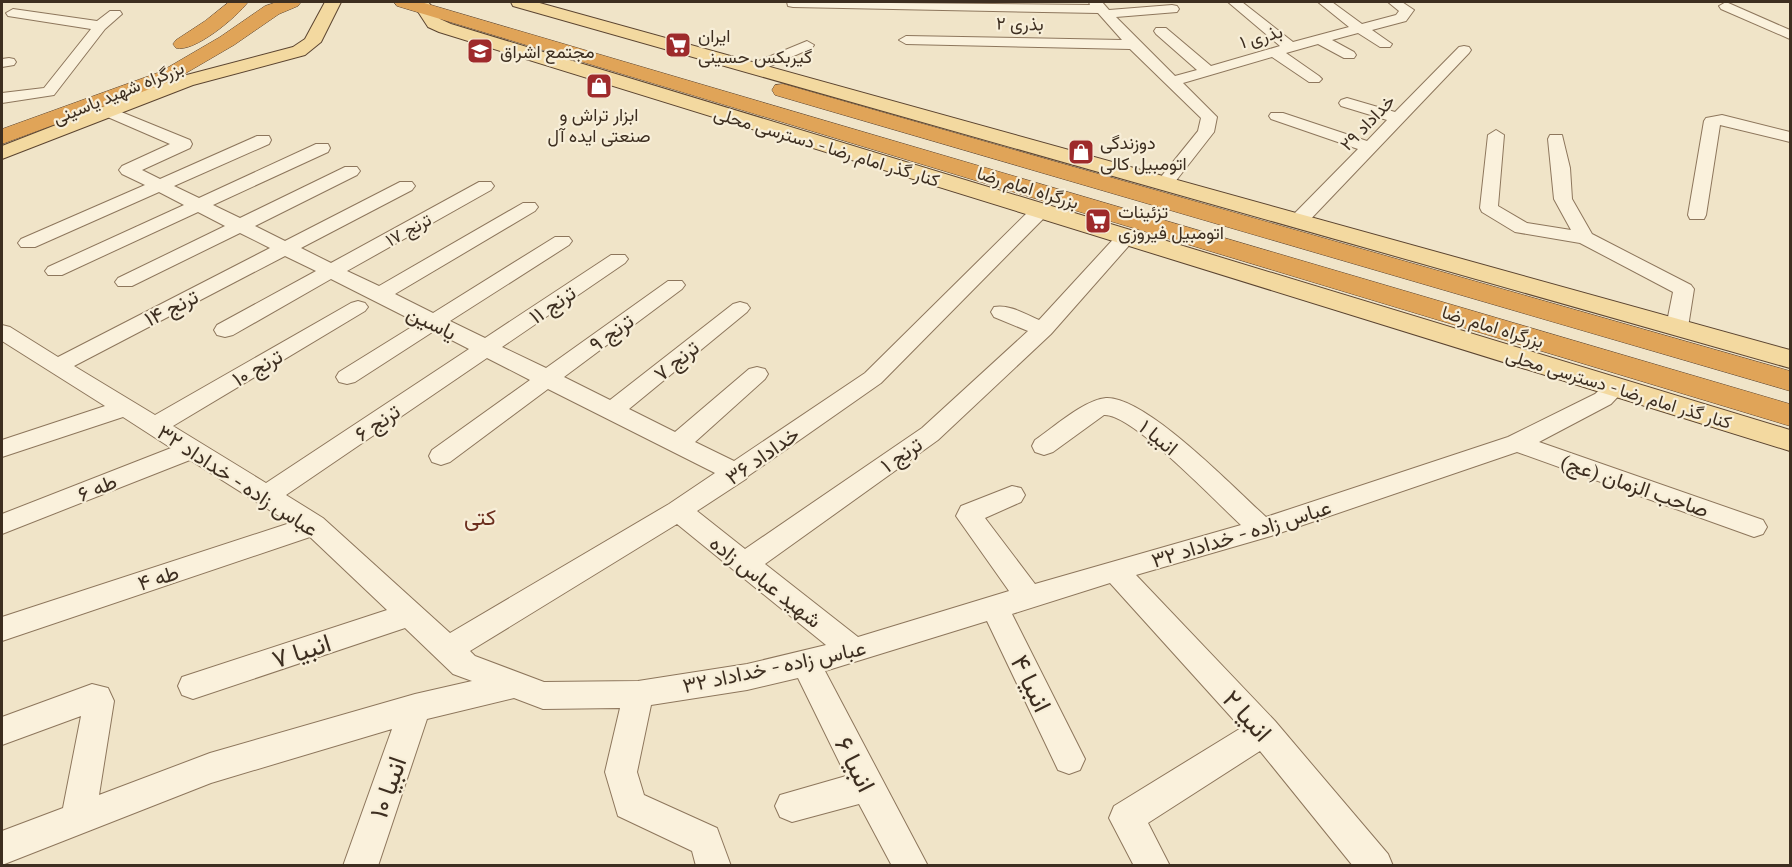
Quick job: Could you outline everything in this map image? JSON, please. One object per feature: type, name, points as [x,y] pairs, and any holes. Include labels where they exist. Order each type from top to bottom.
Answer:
[{"type":"highway","name":"بزرگراه شهید یاسینی","points":[[2,116],[121,74],[169,67],[239,2]]},
{"type":"highway","name":"بزرگراه شهید یاسینی","points":[[3,150],[169,67],[228,42],[272,10],[292,2]]},
{"type":"highway","name":"بزرگراه امام رضا","points":[[475,2],[910,127],[1160,190],[1411,271],[1791,381]]},
{"type":"highway","name":"بزرگراه امام رضا","points":[[413,4],[1791,415]]},
{"type":"highway","points":[[222,17],[246,5],[266,5],[272,7],[272,10]]},
{"type":"main road","points":[[3,150],[109,112],[169,67],[299,51],[312,42],[333,2]]},
{"type":"main road","points":[[519,2],[862,98],[1160,190],[1298,221],[1791,359]]},
{"type":"main road","name":"کنار گذر امام رضا - دسترسی محلی","points":[[413,4],[434,23],[445,28],[1791,441]]},
{"type":"main road","points":[[563,27],[621,30]]},
{"type":"main road","points":[[625,84],[720,95]]},
{"type":"main road","points":[[862,98],[910,127]]},
{"type":"main road","points":[[1268,259],[1376,314]]},
{"type":"main road","points":[[1411,271],[1520,283]]},
{"type":"street","points":[[7,16],[38,2]]},
{"type":"street","points":[[1234,2],[1290,48]]},
{"type":"street","points":[[1324,2],[1385,44]]},
{"type":"street","points":[[1394,2],[1409,6]]},
{"type":"street","points":[[793,3],[1172,9]]},
{"type":"street","name":"بذری ۱","points":[[1174,81],[1401,18],[1409,6]]},
{"type":"street","points":[[1726,6],[1784,28],[1791,35]]},
{"type":"street","points":[[1101,8],[1134,45],[1209,117],[1206,132],[1160,190]]},
{"type":"street","points":[[2,96],[49,92],[100,26],[115,14]]},
{"type":"street","points":[[7,16],[100,26]]},
{"type":"street","points":[[1161,31],[1208,71]]},
{"type":"street","points":[[1319,39],[1349,55]]},
{"type":"street","name":"بذری ۲","points":[[906,40],[1134,45]]},
{"type":"street","points":[[754,68],[807,45]]},
{"type":"street","name":"خداداد ۲۹","points":[[1298,221],[1464,50]]},
{"type":"street","points":[[1274,52],[1314,79]]},
{"type":"street","points":[[2,96],[13,81]]},
{"type":"street","points":[[1347,103],[1397,118]]},
{"type":"street","name":"یاسین","points":[[109,112],[184,144],[128,170],[737,473]]},
{"type":"street","points":[[1277,116],[1370,147]]},
{"type":"street","points":[[1697,215],[1712,121],[1791,137]]},
{"type":"street","points":[[1496,135],[1489,208],[1522,228],[1586,238],[1684,289],[1677,327]]},
{"type":"street","points":[[28,243],[263,140]]},
{"type":"street","points":[[1556,140],[1563,199],[1586,238]]},
{"type":"street","points":[[55,271],[322,148]]},
{"type":"street","points":[[125,282],[351,171]]},
{"type":"street","name":"ترنج ۱۴","points":[[57,366],[406,186]]},
{"type":"street","name":"ترنج ۱۷","points":[[225,330],[485,186]]},
{"type":"street","points":[[379,295],[529,207]]},
{"type":"street","name":"خداداد ۳۶","points":[[447,650],[678,512],[873,378],[1040,211]]},
{"type":"street","name":"ترنج ۱","points":[[746,564],[930,434],[1042,329],[1126,237]]},
{"type":"street","points":[[347,377],[562,241]]},
{"type":"street","name":"ترنج ۱۱","points":[[486,348],[618,259]]},
{"type":"street","name":"ترنج ۹","points":[[441,456],[675,285]]},
{"type":"street","name":"ترنج ۱۰","points":[[155,426],[358,307]]},
{"type":"street","name":"ترنج ۷","points":[[611,411],[740,308]]},
{"type":"street","points":[[1001,312],[1042,329]]},
{"type":"street","name":"عباس زاده - خداداد ۳۲","points":[[2,332],[314,525],[464,665],[543,696],[638,694],[747,677],[854,651],[1115,570],[1262,529],[1516,443],[1603,399],[1616,387]]},
{"type":"street","name":"ترنج ۶","points":[[268,495],[486,348]]},
{"type":"street","points":[[677,444],[757,374]]},
{"type":"street","name":"انبیا ۱","points":[[1044,446],[1096,409],[1106,406],[1120,408],[1158,432],[1262,529]]},
{"type":"street","points":[[2,449],[126,408]]},
{"type":"street","name":"صاحب الزمان (عج)","points":[[1516,443],[1754,526]]},
{"type":"street","name":"طه ۶","points":[[2,525],[192,449]]},
{"type":"street","points":[[1012,495],[970,513],[969,516],[1029,597]]},
{"type":"street","name":"شهید عباس زاده","points":[[678,512],[854,651]]},
{"type":"street","name":"طه ۴","points":[[2,629],[314,525]]},
{"type":"street","name":"انبیا ۲","points":[[1115,570],[1264,731],[1376,866]]},
{"type":"street","name":"انبیا ۴","points":[[994,607],[1069,759]]},
{"type":"street","name":"انبیا ۷","points":[[193,686],[409,615]]},
{"type":"street","name":"انبیا ۶","points":[[805,662],[867,786],[911,866]]},
{"type":"street","points":[[2,848],[210,768],[415,708],[514,685]]},
{"type":"street","points":[[638,694],[621,772],[630,805],[705,840],[714,866]]},
{"type":"street","points":[[2,731],[97,698],[99,701],[78,818]]},
{"type":"street","name":"انبیا ۱۰","points":[[360,866],[415,708]]},
{"type":"street","points":[[1153,866],[1126,818],[1264,731]]},
{"type":"street","points":[[792,806],[867,786]]},
{"type":"place","name":"ایران گیربکس حسینی","points":[[678,45]]},
{"type":"place","name":"مجتمع اشراق","points":[[480,51]]},
{"type":"place","name":"ابزار تراش و صنعتی ایده آل","points":[[599,86]]},
{"type":"place","name":"دوزندگی اتومبیل کالی","points":[[1081,152]]},
{"type":"place","name":"تزئینات اتومبیل فیروزی","points":[[1098,221]]},
{"type":"district","name":"کتی","points":[[480,516]]}]
